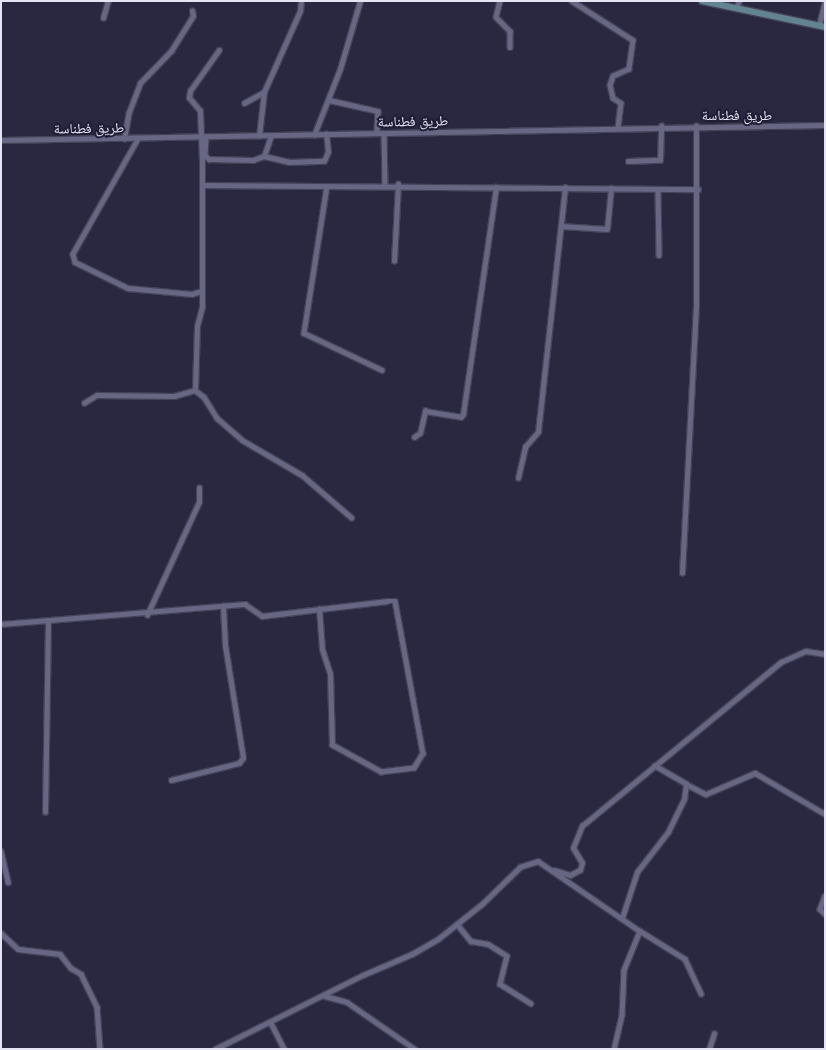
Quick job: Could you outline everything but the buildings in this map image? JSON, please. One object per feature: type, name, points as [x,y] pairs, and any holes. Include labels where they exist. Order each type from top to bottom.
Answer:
[{"type":"street","points":[[103,18],[108,1]]},
{"type":"street","points":[[259,136],[264,92],[277,56],[300,12],[301,1]]},
{"type":"street","points":[[314,134],[329,100],[360,1]]},
{"type":"street","points":[[500,1],[496,17],[510,31],[510,47]]},
{"type":"street","points":[[572,1],[633,40],[630,69],[613,76],[610,85],[613,98],[621,103],[618,127]]},
{"type":"street","points":[[702,1],[822,26],[825,1]]},
{"type":"street","points":[[736,8],[739,1]]},
{"type":"street","points":[[124,139],[129,112],[140,84],[171,51],[193,16],[192,12]]},
{"type":"street","points":[[195,390],[201,291],[202,185],[200,111],[189,98],[190,91],[219,50]]},
{"type":"street","points":[[244,103],[264,92]]},
{"type":"street","points":[[329,100],[378,111],[377,133]]},
{"type":"street","name":"طريق فطناسة","points":[[1,140],[138,139],[661,126],[825,125]]},
{"type":"street","points":[[628,161],[660,160],[661,126]]},
{"type":"street","points":[[682,573],[696,304],[698,189],[696,126]]},
{"type":"street","points":[[384,133],[385,185]]},
{"type":"street","points":[[206,137],[205,155],[209,159],[253,160],[264,156],[289,162],[324,160],[328,152],[326,134]]},
{"type":"street","points":[[264,156],[271,136]]},
{"type":"street","points":[[138,139],[73,254],[75,262],[128,288],[192,294],[201,291]]},
{"type":"street","points":[[202,185],[327,186],[398,184],[658,190],[698,189]]},
{"type":"street","points":[[394,261],[398,184]]},
{"type":"street","points":[[327,186],[304,333],[382,370]]},
{"type":"street","points":[[414,437],[420,433],[425,412],[461,417],[463,414],[496,186]]},
{"type":"street","points":[[518,478],[525,447],[538,432],[565,187]]},
{"type":"street","points":[[561,226],[607,229],[611,188]]},
{"type":"street","points":[[658,190],[659,255]]},
{"type":"street","points":[[84,403],[97,395],[174,396],[195,390]]},
{"type":"street","points":[[195,390],[204,397],[217,418],[242,440],[302,475],[351,517]]},
{"type":"street","points":[[147,614],[199,502],[199,488]]},
{"type":"street","points":[[1,624],[147,614],[248,604],[262,616],[319,609],[397,602],[422,753],[414,768],[381,772],[332,745],[330,674],[322,649],[319,609]]},
{"type":"street","points":[[171,780],[239,763],[243,758],[225,645],[223,606]]},
{"type":"street","points":[[45,812],[48,621]]},
{"type":"street","points":[[552,869],[570,875],[580,870],[582,863],[573,848],[582,826],[788,657],[806,651],[825,654]]},
{"type":"street","points":[[655,766],[706,794],[755,773],[825,814]]},
{"type":"street","points":[[622,918],[637,872],[676,818],[686,784]]},
{"type":"street","points":[[1,851],[8,882]]},
{"type":"street","points":[[215,1049],[412,954],[457,924],[525,863],[538,861],[552,869],[640,931],[685,959],[701,993]]},
{"type":"street","points":[[825,896],[820,909],[825,914]]},
{"type":"street","points":[[457,924],[471,941],[488,944],[507,956],[508,962],[499,982],[531,1003]]},
{"type":"street","points":[[614,1049],[622,1015],[624,970],[640,931]]},
{"type":"street","points":[[1,933],[18,949],[60,954],[71,968],[82,974],[97,1007],[100,1049]]},
{"type":"street","points":[[325,996],[347,1002],[415,1049]]},
{"type":"street","points":[[271,1023],[284,1049]]},
{"type":"street","points":[[709,1049],[714,1034]]}]
